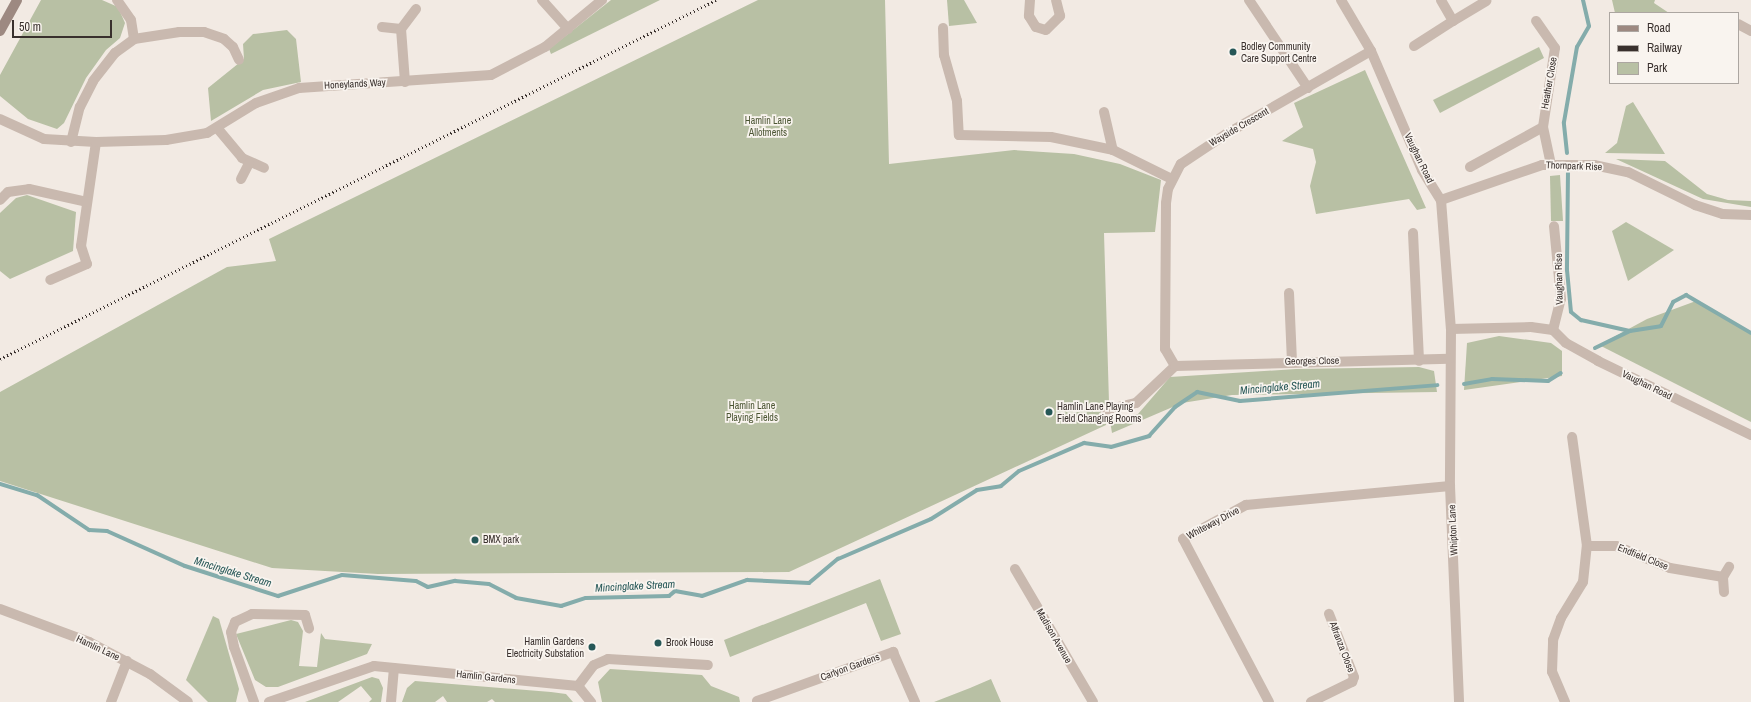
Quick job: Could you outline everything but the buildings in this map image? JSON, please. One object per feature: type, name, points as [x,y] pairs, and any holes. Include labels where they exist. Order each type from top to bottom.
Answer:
[{"type":"main road","points":[[0,32],[17,0]]},
{"type":"street","points":[[117,0],[131,20],[134,39]]},
{"type":"street","points":[[542,0],[568,29]]},
{"type":"street","name":"Honeylands Way","points":[[0,119],[44,139],[71,142],[166,140],[218,129],[256,103],[300,88],[491,75],[544,47],[602,0]]},
{"type":"street","points":[[1030,0],[1029,16],[1036,26],[1046,30],[1060,16],[1056,0]]},
{"type":"street","points":[[1250,0],[1308,88]]},
{"type":"street","name":"Vaughan Road","points":[[1341,0],[1371,51],[1422,170],[1441,200],[1451,329],[1449,359]]},
{"type":"street","points":[[1441,0],[1453,21]]},
{"type":"street","points":[[1414,46],[1486,1]]},
{"type":"street","points":[[405,82],[401,29],[416,9]]},
{"type":"street","name":"Heather Close","points":[[1536,21],[1555,48],[1542,127],[1551,164]]},
{"type":"street","points":[[1739,25],[1751,31]]},
{"type":"street","points":[[382,26],[401,29]]},
{"type":"street","points":[[943,28],[944,55],[957,101],[959,135],[1051,137],[1113,150],[1172,180],[1166,204],[1165,349],[1176,366],[1136,403],[1105,410]]},
{"type":"street","points":[[71,142],[80,107],[93,81],[115,53],[134,39],[179,32],[204,32],[224,39],[233,47],[239,60]]},
{"type":"street","name":"Wayside Crescent","points":[[1172,180],[1181,164],[1196,152],[1371,51]]},
{"type":"street","points":[[1104,112],[1113,150]]},
{"type":"street","points":[[1470,167],[1542,127]]},
{"type":"street","points":[[218,129],[249,163],[264,168]]},
{"type":"street","points":[[50,280],[87,264],[81,246],[96,142]]},
{"type":"street","points":[[241,179],[249,163]]},
{"type":"street","name":"Thornpark Rise","points":[[1441,200],[1551,164],[1594,165],[1628,172],[1695,205],[1723,214],[1751,215]]},
{"type":"street","points":[[0,200],[8,192],[29,189],[87,202]]},
{"type":"street","name":"Vaughan Rise","points":[[1553,330],[1561,300],[1554,226]]},
{"type":"street","points":[[1413,233],[1419,361]]},
{"type":"street","points":[[1289,293],[1292,361]]},
{"type":"street","points":[[1451,329],[1530,327],[1553,330]]},
{"type":"street","name":"Vaughan Road","points":[[1553,330],[1566,343],[1598,361],[1751,435]]},
{"type":"street","name":"Georges Close","points":[[1176,366],[1292,361],[1419,361],[1449,359]]},
{"type":"street","name":"Whipton Lane","points":[[1449,359],[1450,486],[1459,702]]},
{"type":"street","points":[[1565,702],[1552,672],[1553,640],[1561,618],[1583,582],[1587,546],[1572,437]]},
{"type":"street","name":"Whiteway Drive","points":[[1269,702],[1183,539],[1246,505],[1450,486]]},
{"type":"street","name":"Endfield Close","points":[[1587,546],[1616,546],[1670,568],[1723,577]]},
{"type":"street","points":[[1724,592],[1723,577],[1729,568]]},
{"type":"street","name":"Madison Avenue","points":[[1015,569],[1093,702]]},
{"type":"street","name":"Hamlin Lane","points":[[0,609],[89,642],[127,661],[172,687],[188,702]]},
{"type":"street","points":[[254,702],[234,647],[231,632],[235,622],[252,614],[305,615],[309,628]]},
{"type":"street","name":"Alfranza Close","points":[[1311,702],[1352,682],[1354,677],[1329,614]]},
{"type":"street","name":"Carlyon Gardens","points":[[756,701],[893,652],[915,702]]},
{"type":"street","points":[[591,702],[578,686],[594,665],[608,659],[708,665]]},
{"type":"street","points":[[111,702],[127,661]]},
{"type":"street","name":"Hamlin Gardens","points":[[269,702],[374,666],[578,686]]},
{"type":"street","points":[[391,702],[394,668]]},
{"type":"green space","points":[[41,0],[102,0],[118,7],[125,23],[120,38],[106,50],[86,78],[64,123],[57,129],[28,119],[0,96],[0,75]]},
{"type":"green space","points":[[611,0],[660,0],[551,54],[549,49]]},
{"type":"green space","name":"Hamlin Lane Playing Fields","points":[[758,0],[885,0],[889,164],[1014,150],[1074,154],[1120,164],[1161,180],[1155,232],[1104,233],[1109,402],[1106,425],[789,572],[378,574],[272,568],[0,481],[0,392],[227,267],[276,261],[269,239]]},
{"type":"green space","points":[[947,0],[964,0],[977,23],[949,26]]},
{"type":"green space","points":[[1612,0],[1655,0],[1654,3],[1668,12],[1615,12]]},
{"type":"green space","points":[[287,30],[296,39],[301,82],[263,90],[211,121],[208,88],[244,59],[243,44],[253,34]]},
{"type":"green space","points":[[1539,47],[1544,58],[1440,113],[1433,100]]},
{"type":"green space","points":[[1365,70],[1426,208],[1417,210],[1409,199],[1316,214],[1310,186],[1316,162],[1313,149],[1282,141],[1303,127],[1294,103]]},
{"type":"green space","points":[[1633,102],[1665,154],[1605,153],[1617,143],[1626,106]]},
{"type":"green space","points":[[1616,159],[1665,161],[1707,194],[1728,200],[1751,201],[1751,207],[1703,199]]},
{"type":"green space","points":[[1560,175],[1563,221],[1551,221],[1550,176]]},
{"type":"green space","points":[[27,195],[76,212],[73,251],[10,279],[0,271],[0,213],[16,198]]},
{"type":"green space","points":[[1626,222],[1674,250],[1628,281],[1612,231]]},
{"type":"green space","points":[[1696,301],[1751,332],[1751,422],[1599,345],[1647,319]]},
{"type":"green space","points":[[1499,336],[1551,343],[1562,351],[1562,376],[1464,390],[1467,343]]},
{"type":"green space","points":[[1419,367],[1434,371],[1437,392],[1232,395],[1182,403],[1112,433],[1110,421],[1138,414],[1170,377],[1296,369]]},
{"type":"green space","points":[[880,579],[901,634],[881,641],[866,603],[730,657],[724,640]]},
{"type":"green space","points":[[213,616],[219,619],[239,689],[236,702],[208,702],[186,680]]},
{"type":"green space","points":[[291,620],[298,622],[303,631],[299,666],[317,667],[321,633],[325,639],[372,644],[367,654],[278,687],[266,687],[255,680],[236,634]]},
{"type":"green space","points":[[610,669],[702,675],[711,686],[739,697],[740,702],[602,702],[598,682]]},
{"type":"green space","points":[[372,677],[379,679],[383,688],[381,702],[369,702],[372,699],[361,686],[338,702],[305,702]]},
{"type":"green space","points":[[991,679],[1001,702],[934,702],[970,688]]},
{"type":"green space","points":[[415,681],[551,692],[566,694],[573,702],[495,702],[492,699],[487,702],[447,702],[443,696],[435,702],[402,702],[407,688]]},
{"type":"waterway","points":[[1567,153],[1564,122],[1577,47],[1589,26],[1583,0]]},
{"type":"waterway","points":[[1568,170],[1567,270],[1571,312],[1581,320],[1630,331]]},
{"type":"waterway","points":[[1595,348],[1630,331],[1661,326],[1673,302],[1686,295],[1751,333]]},
{"type":"waterway","name":"Mincinglake Stream","points":[[1464,384],[1492,379],[1548,381],[1561,373]]},
{"type":"waterway","name":"Mincinglake Stream","points":[[0,484],[37,495],[89,530],[107,531],[185,566],[278,596],[342,575],[416,581],[428,587],[455,581],[489,584],[516,598],[561,606],[586,598],[669,596],[675,591],[702,596],[747,580],[809,583],[838,559],[931,519],[977,490],[1001,486],[1019,471],[1084,443],[1111,447],[1149,436],[1175,407],[1197,392],[1240,401],[1437,385]]},
{"type":"railway","points":[[0,359],[716,0]]},
{"type":"place","name":"Bodley Community Care Support Centre","points":[[1233,52]]},
{"type":"place","name":"Hamlin Lane Playing Field Changing Rooms","points":[[1049,412]]},
{"type":"place","name":"BMX park","points":[[475,540]]},
{"type":"place","name":"Brook House","points":[[658,643]]},
{"type":"place","name":"Hamlin Gardens Electricity Substation","points":[[592,647]]},
{"type":"park label","name":"Hamlin Lane Allotments","points":[[768,126]]}]
